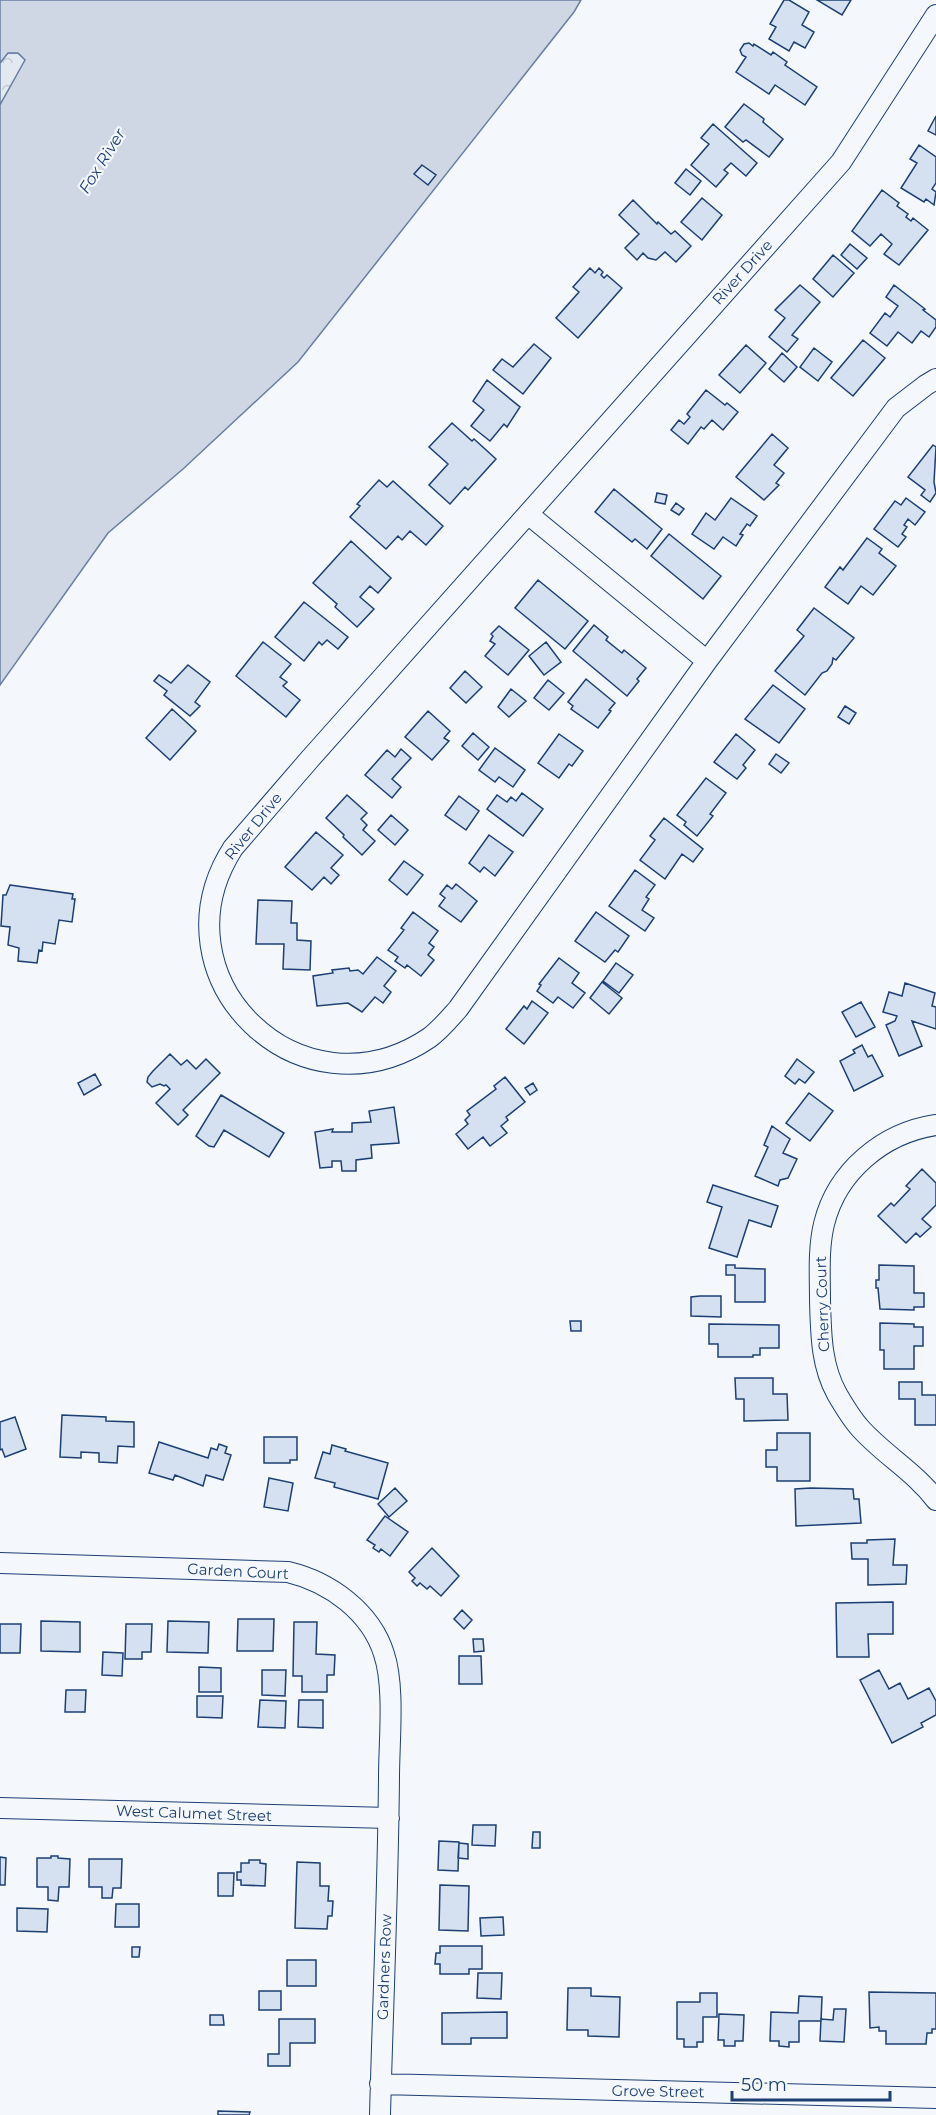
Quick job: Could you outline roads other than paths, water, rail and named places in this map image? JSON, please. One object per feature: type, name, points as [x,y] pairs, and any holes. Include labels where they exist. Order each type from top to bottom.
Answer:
[{"type":"street","name":"River Drive","points":[[936,15],[841,162],[249,828],[223,864],[212,898],[210,937],[218,972],[233,1003],[245,1018],[270,1040],[295,1052],[310,1058],[342,1063],[373,1061],[404,1051],[430,1037],[458,1009],[707,661],[896,408],[936,379]]},
{"type":"street","points":[[528,514],[707,661]]},
{"type":"street","name":"Cherry Court","points":[[936,1125],[923,1127],[889,1140],[862,1160],[841,1184],[827,1212],[823,1227],[820,1275],[823,1355],[836,1393],[859,1428],[914,1474],[936,1500]]},
{"type":"street","name":"Garden Court","points":[[0,1563],[288,1572],[319,1582],[351,1604],[368,1623],[385,1655],[390,1697],[389,1818]]},
{"type":"street","name":"West Calumet Street","points":[[0,1808],[389,1818]]},
{"type":"street","name":"Gardners Row","points":[[380,2115],[389,1818]]},
{"type":"street","name":"Grove Street","points":[[380,2084],[936,2098]]},
{"type":"water","name":"Fox River","points":[[0,0],[581,0],[574,12],[298,362],[183,469],[108,533],[0,685],[0,105],[25,60],[18,53],[8,53],[0,63]]}]
